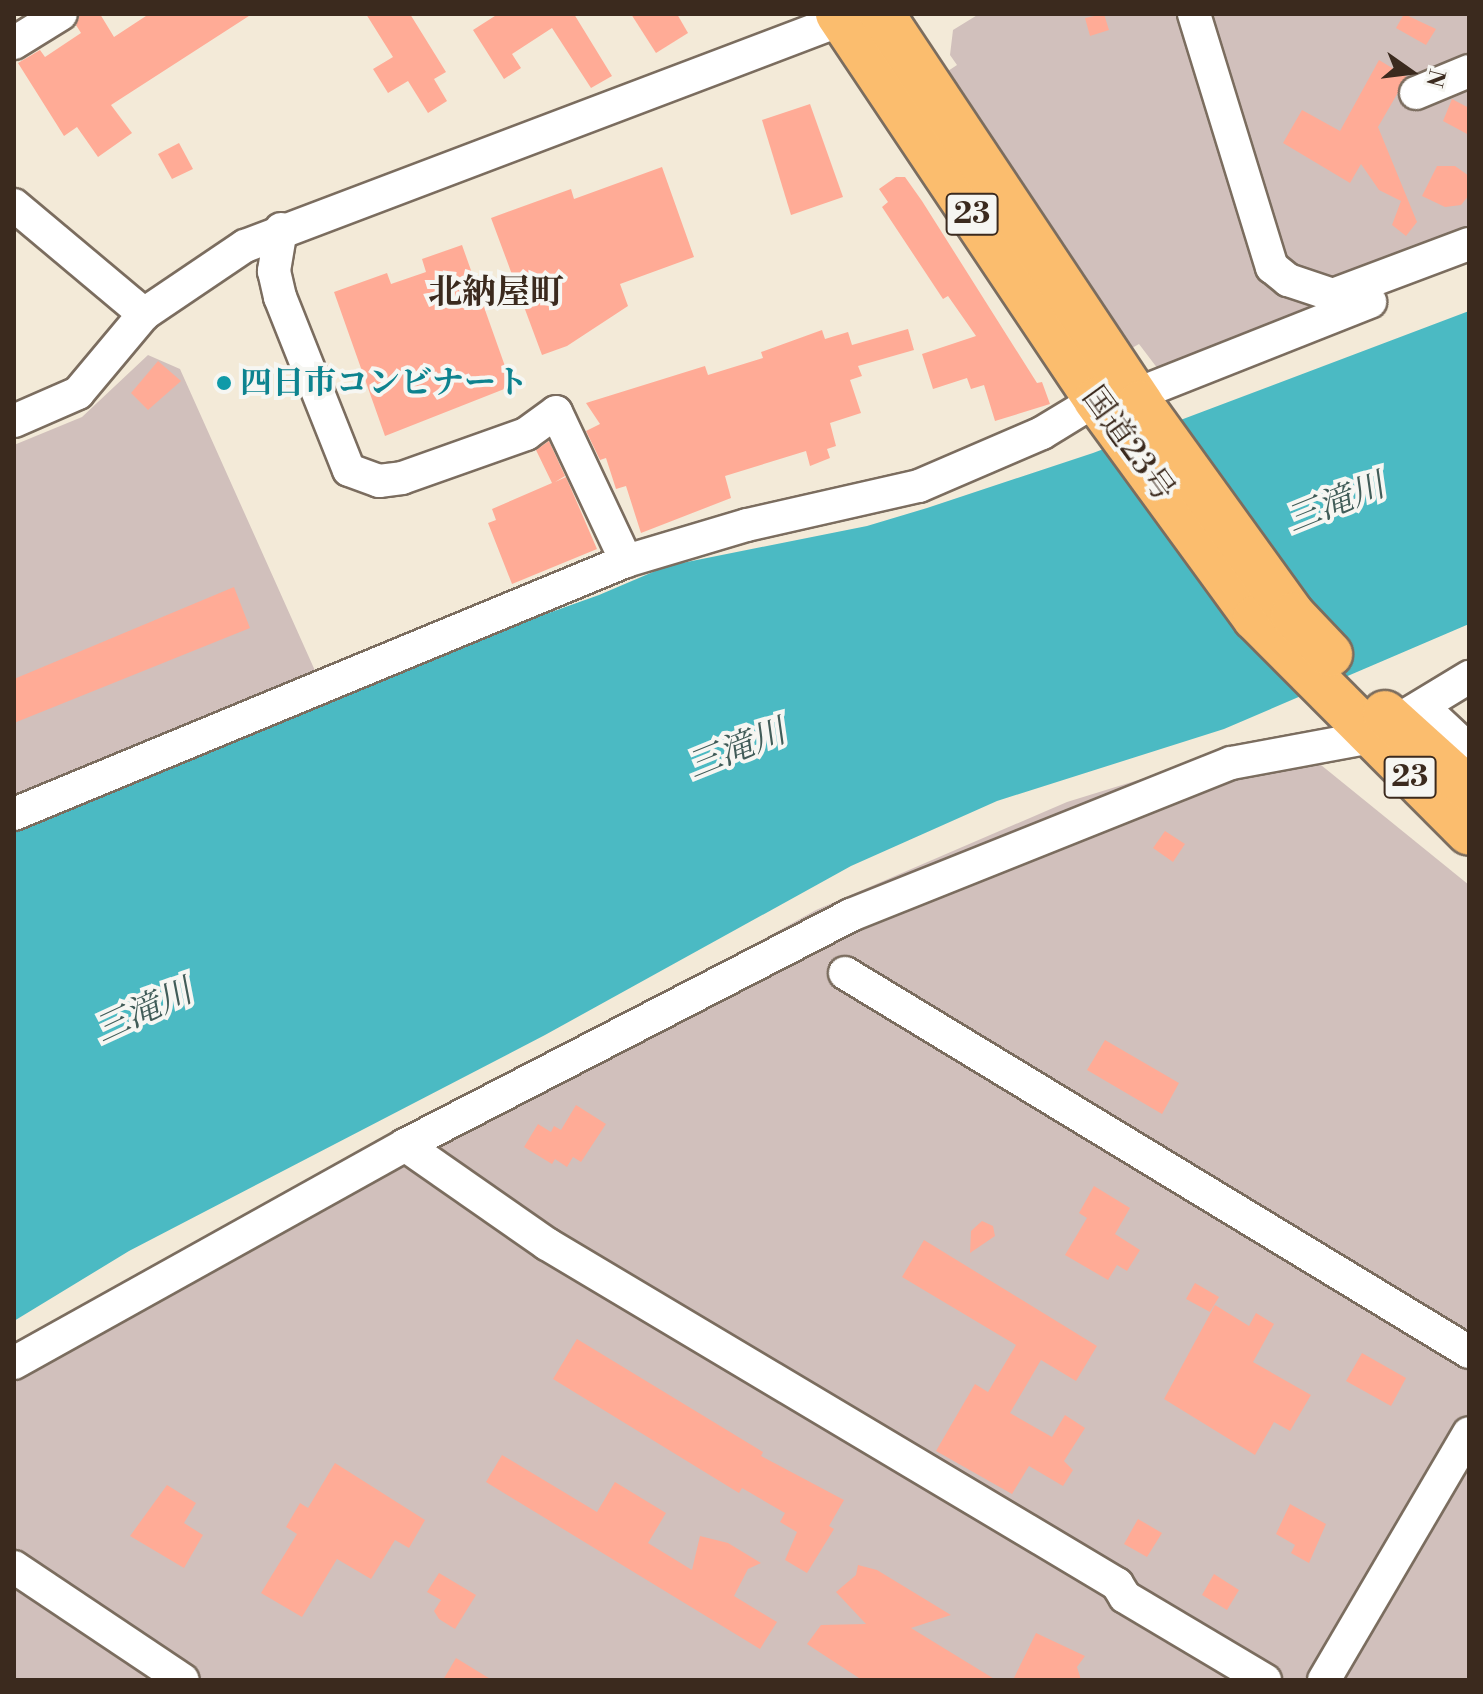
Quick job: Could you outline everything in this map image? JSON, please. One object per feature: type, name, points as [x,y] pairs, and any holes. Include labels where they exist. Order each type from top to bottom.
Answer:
[{"type":"highway","name":"国道23号","points":[[871,17],[1255,618],[1469,789]]},
{"type":"highway","name":"国道23号","points":[[1385,719],[1469,833]]},
{"type":"street","points":[[14,43],[61,14]]},
{"type":"street","points":[[1194,14],[1272,267],[1288,280],[1333,295],[1469,244]]},
{"type":"street","points":[[14,421],[78,393],[144,314],[245,246],[281,229],[871,17]]},
{"type":"street","points":[[1416,93],[1469,71]]},
{"type":"street","points":[[14,205],[144,314]]},
{"type":"street","points":[[281,229],[274,271],[280,297],[349,470],[379,481],[402,478],[526,434],[556,412],[626,561]]},
{"type":"street","points":[[14,814],[626,561],[747,525],[919,486],[1042,433],[1469,264]]},
{"type":"street","points":[[14,1363],[405,1145],[851,915],[1231,763],[1385,719],[1469,677]]},
{"type":"street","points":[[1385,719],[1469,750]]},
{"type":"street","points":[[845,973],[1469,1352]]},
{"type":"street","points":[[405,1145],[547,1244],[1117,1584],[1125,1597],[1265,1680]]},
{"type":"street","points":[[1324,1680],[1469,1433]]},
{"type":"street","points":[[14,1567],[183,1680]]},
{"type":"shaded area","points":[[979,14],[1469,14],[1469,256],[1161,373],[1139,344],[1132,348],[948,71],[957,65],[950,55],[953,30]]},
{"type":"shaded area","points":[[148,355],[180,369],[325,693],[14,829],[14,445],[82,417]]},
{"type":"shaded area","points":[[1284,735],[1469,885],[1469,1680],[14,1680],[14,1354],[816,910],[1067,802]]},
{"type":"water","name":"三滝川","points":[[1469,311],[1469,624],[1224,729],[997,801],[851,866],[545,1035],[129,1251],[14,1321],[14,829],[325,693],[599,595],[667,566],[867,526],[927,508],[1093,453]]},
{"type":"building","points":[[80,14],[100,14],[114,37],[149,14],[252,14],[111,105],[132,133],[98,157],[77,127],[64,136],[18,63],[40,50],[45,57],[81,33],[76,25]]},
{"type":"building","points":[[366,14],[410,14],[446,72],[434,79],[447,101],[428,113],[408,81],[388,93],[373,69],[393,57]]},
{"type":"building","points":[[498,14],[574,14],[612,76],[591,88],[552,28],[512,54],[521,68],[504,79],[473,30]]},
{"type":"building","points":[[631,14],[677,14],[688,33],[656,53]]},
{"type":"building","points":[[1104,14],[1109,30],[1090,36],[1085,18]]},
{"type":"building","points":[[1404,14],[1436,29],[1426,45],[1396,28]]},
{"type":"building","points":[[1379,60],[1407,77],[1378,127],[1417,222],[1406,236],[1392,225],[1401,201],[1379,190],[1361,164],[1350,183],[1283,143],[1302,110],[1340,131]]},
{"type":"building","points":[[1452,99],[1469,108],[1469,135],[1443,121]]},
{"type":"building","points":[[810,104],[843,197],[791,215],[762,120]]},
{"type":"building","points":[[179,143],[193,169],[172,179],[158,154]]},
{"type":"building","points":[[1437,166],[1455,166],[1469,176],[1469,195],[1461,205],[1445,207],[1422,196]]},
{"type":"building","points":[[662,167],[694,257],[620,284],[628,306],[567,346],[542,355],[491,218],[571,189],[574,199]]},
{"type":"building","points":[[896,177],[905,177],[922,201],[1037,383],[1042,382],[1050,404],[995,421],[984,385],[971,389],[967,378],[933,389],[922,354],[976,336],[948,296],[943,299],[882,207],[888,202],[879,189]]},
{"type":"building","points":[[462,245],[512,386],[385,436],[334,292],[387,273],[391,284],[426,272],[422,259]]},
{"type":"building","points":[[908,329],[914,350],[858,366],[862,376],[850,380],[861,413],[830,423],[836,446],[827,449],[830,458],[810,466],[806,451],[725,476],[731,498],[641,533],[626,486],[616,489],[606,458],[600,460],[586,431],[600,424],[586,403],[705,366],[708,375],[763,358],[761,352],[822,330],[825,339],[848,332],[852,345]]},
{"type":"building","points":[[158,361],[181,381],[148,410],[131,393]]},
{"type":"building","points":[[549,441],[565,476],[555,482],[566,477],[597,549],[512,584],[488,523],[496,520],[492,509],[552,483],[536,450]]},
{"type":"building","points":[[234,587],[250,628],[14,723],[14,679]]},
{"type":"building","points":[[1165,831],[1185,844],[1173,862],[1153,848]]},
{"type":"building","points":[[1105,1040],[1179,1083],[1162,1114],[1087,1070]]},
{"type":"building","points":[[576,1105],[606,1124],[581,1162],[573,1157],[567,1167],[555,1159],[552,1164],[524,1147],[538,1124],[551,1132],[554,1126],[561,1130]]},
{"type":"building","points":[[1094,1186],[1130,1208],[1115,1234],[1140,1250],[1127,1271],[1117,1265],[1108,1280],[1065,1255],[1087,1218],[1079,1213]]},
{"type":"building","points":[[982,1221],[993,1226],[995,1236],[970,1253],[971,1231]]},
{"type":"building","points":[[924,1240],[1097,1346],[1076,1381],[1041,1360],[1010,1413],[1052,1437],[1065,1415],[1085,1428],[1064,1461],[1073,1470],[1063,1486],[1029,1466],[1012,1494],[936,1451],[975,1384],[988,1392],[1016,1345],[902,1277]]},
{"type":"building","points":[[1195,1283],[1219,1297],[1210,1312],[1186,1299]]},
{"type":"building","points":[[1215,1305],[1249,1326],[1256,1313],[1274,1324],[1253,1362],[1311,1395],[1290,1431],[1274,1422],[1255,1455],[1164,1399]]},
{"type":"building","points":[[577,1339],[763,1452],[761,1456],[844,1500],[829,1526],[834,1529],[807,1573],[785,1560],[797,1532],[780,1522],[785,1513],[742,1488],[739,1493],[553,1379]]},
{"type":"building","points":[[1362,1353],[1406,1378],[1391,1406],[1346,1381]]},
{"type":"building","points":[[502,1455],[597,1512],[615,1482],[666,1513],[648,1543],[692,1570],[700,1536],[728,1543],[761,1563],[748,1569],[734,1596],[777,1622],[760,1649],[486,1482]]},
{"type":"building","points":[[335,1463],[425,1520],[409,1548],[395,1540],[371,1579],[337,1559],[302,1617],[261,1593],[297,1534],[286,1527],[300,1503],[308,1508]]},
{"type":"building","points":[[167,1485],[196,1503],[184,1523],[203,1535],[184,1568],[130,1536]]},
{"type":"building","points":[[1290,1504],[1326,1524],[1309,1563],[1291,1553],[1295,1545],[1276,1534]]},
{"type":"building","points":[[1138,1519],[1162,1533],[1147,1557],[1124,1544]]},
{"type":"building","points":[[858,1565],[877,1570],[951,1615],[911,1628],[996,1680],[862,1680],[807,1644],[821,1625],[866,1624],[836,1592],[856,1575]]},
{"type":"building","points":[[439,1573],[476,1595],[455,1629],[439,1619],[434,1611],[441,1600],[427,1592]]},
{"type":"building","points":[[1214,1574],[1239,1590],[1227,1610],[1202,1595]]},
{"type":"building","points":[[1036,1633],[1085,1656],[1077,1667],[1081,1680],[1013,1680]]},
{"type":"building","points":[[456,1658],[492,1680],[443,1680]]},
{"type":"place","name":"四日市コンビナート","points":[[224,383]]},
{"type":"district","name":"北納屋町","points":[[496,294]]}]
